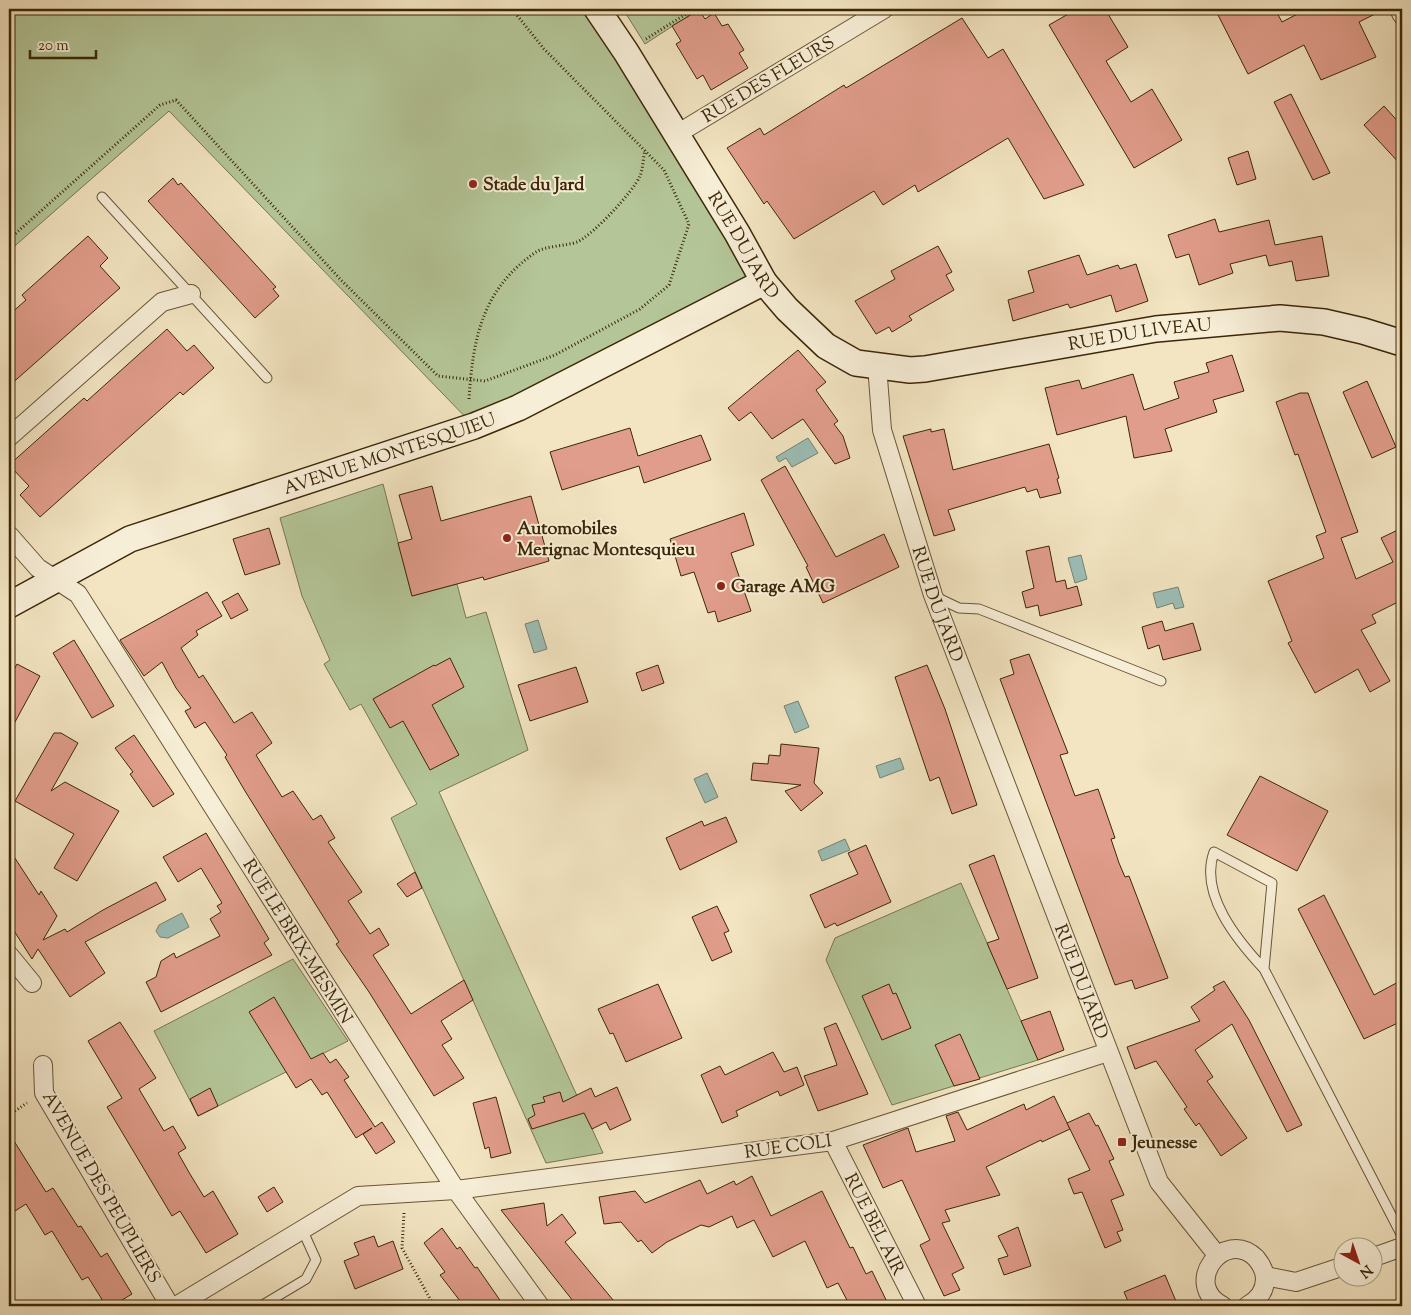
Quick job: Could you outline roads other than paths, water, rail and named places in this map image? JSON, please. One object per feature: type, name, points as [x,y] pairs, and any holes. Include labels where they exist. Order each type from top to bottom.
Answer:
[{"type":"street","name":"RUE DU JARD","points":[[597,9],[677,134],[737,233],[764,282],[787,309],[826,346],[856,363],[877,365],[882,430],[933,595],[1159,1182],[1217,1255]]},
{"type":"street","name":"RUE DES FLEURS","points":[[677,134],[884,9]]},
{"type":"street","points":[[1399,9],[1402,14]]},
{"type":"street","name":"AVENUE MONTESQUIEU","points":[[9,605],[130,539],[489,420],[524,405],[764,282]]},
{"type":"street","points":[[9,437],[162,302],[191,294]]},
{"type":"street","name":"RUE DU LIVEAU","points":[[877,365],[910,370],[925,369],[1156,330],[1280,318],[1324,322],[1402,343]]},
{"type":"street","name":"RUE LE BRIX-MESMIN","points":[[9,535],[38,568],[78,594],[456,1190],[540,1306]]},
{"type":"street","points":[[9,955],[32,984]]},
{"type":"street","name":"RUE COLI","points":[[176,1306],[358,1196],[456,1190],[833,1141],[1108,1052]]},
{"type":"street","name":"AVENUE DES PEUPLIERS","points":[[43,1065],[44,1093],[170,1306]]},
{"type":"street","name":"RUE BEL AIR","points":[[833,1141],[917,1306]]},
{"type":"street","points":[[1384,1253],[1402,1247]]},
{"type":"street","points":[[1223,1306],[1213,1300],[1205,1281],[1206,1271],[1217,1255],[1234,1249],[1251,1254],[1258,1260],[1265,1276],[1261,1294],[1247,1306]]},
{"type":"street","points":[[1265,1276],[1296,1282],[1334,1269]]},
{"type":"lane","points":[[102,197],[267,378]]},
{"type":"lane","points":[[933,595],[959,608],[979,609],[1161,681]]},
{"type":"lane","points":[[1264,969],[1272,883],[1214,852],[1210,863],[1218,903],[1244,948],[1264,969],[1402,1236]]},
{"type":"lane","points":[[261,1306],[306,1279],[316,1260],[302,1229]]},
{"type":"water","points":[[808,438],[818,453],[792,467],[786,458],[779,462],[776,457]]},
{"type":"water","points":[[1081,555],[1087,579],[1075,583],[1068,558]]},
{"type":"water","points":[[1178,587],[1184,607],[1175,609],[1173,603],[1157,608],[1153,593]]},
{"type":"water","points":[[538,620],[547,649],[534,653],[525,624]]},
{"type":"water","points":[[798,701],[809,727],[795,733],[784,706]]},
{"type":"water","points":[[900,758],[904,769],[880,778],[876,766]]},
{"type":"water","points":[[707,773],[718,797],[705,803],[694,779]]},
{"type":"water","points":[[845,839],[850,850],[822,861],[818,851]]},
{"type":"water","points":[[182,913],[189,927],[168,938],[160,937],[156,931],[159,925]]},
{"type":"place","name":"Stade du Jard","points":[[473,184]]},
{"type":"place","name":"Automobiles Merignac Montesquieu","points":[[507,538]]},
{"type":"place","name":"Garage AMG","points":[[721,586]]},
{"type":"place","name":"Jeunesse","points":[[1122,1142]]}]
